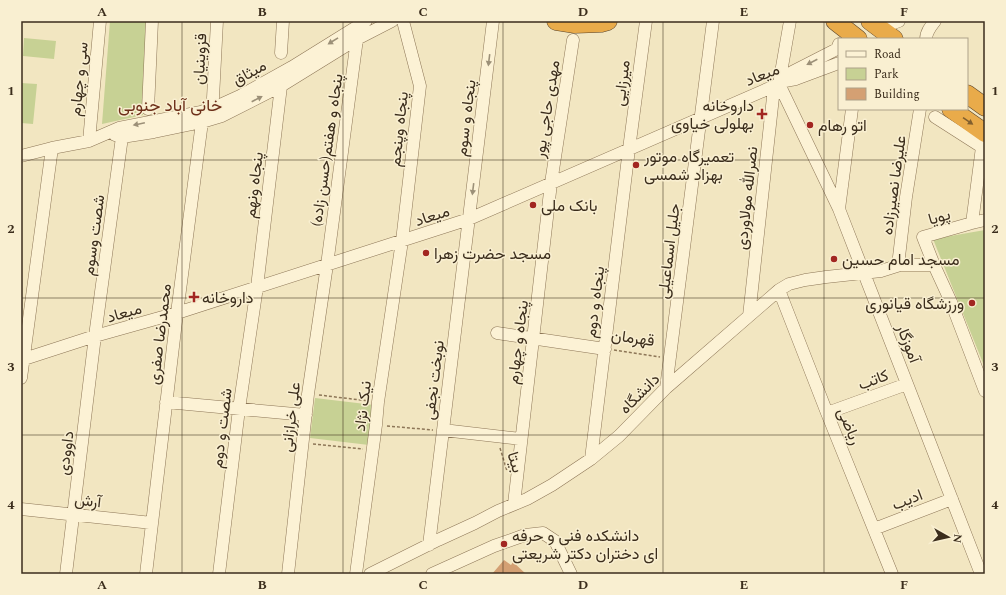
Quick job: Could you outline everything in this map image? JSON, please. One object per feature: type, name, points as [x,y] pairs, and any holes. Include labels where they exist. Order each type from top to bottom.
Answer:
[{"type":"highway","points":[[556,21],[575,24],[601,23],[608,21]]},
{"type":"highway","points":[[834,21],[857,38]]},
{"type":"highway","points":[[875,24],[893,38]]},
{"type":"highway","points":[[968,95],[985,107]]},
{"type":"highway","points":[[952,110],[984,143]]},
{"type":"street","name":"سی و چهارم","points":[[89,141],[100,21]]},
{"type":"street","points":[[148,109],[152,21]]},
{"type":"street","name":"قزوینیان","points":[[213,98],[217,21]]},
{"type":"street","points":[[281,53],[283,21]]},
{"type":"street","name":"میثاق","points":[[122,137],[154,132],[201,117],[218,106],[240,96],[292,67],[366,21]]},
{"type":"street","name":"میثاق","points":[[21,156],[89,141],[119,128],[201,117],[222,116],[281,86],[357,39],[392,21]]},
{"type":"street","name":"پنجاه وپنجم","points":[[402,241],[420,86],[403,21]]},
{"type":"street","name":"پنجاه و سوم","points":[[469,219],[493,21]]},
{"type":"street","name":"میرزایی","points":[[629,149],[646,21]]},
{"type":"street","name":"جلیل اسماعیلی","points":[[666,388],[713,21]]},
{"type":"street","name":"نصرالله مولاوردی","points":[[749,316],[773,97],[782,82],[790,21]]},
{"type":"street","points":[[834,21],[840,33],[840,38]]},
{"type":"street","points":[[875,24],[899,21]]},
{"type":"street","points":[[926,38],[926,35],[935,21]]},
{"type":"street","name":"(حسن زاده)پنجاه و هفتم","points":[[327,265],[357,39]]},
{"type":"street","name":"مهدی حاجی پور","points":[[551,183],[573,40]]},
{"type":"street","points":[[782,82],[792,72],[837,49],[838,46]]},
{"type":"street","name":"میعاد","points":[[22,359],[95,336],[177,313],[469,219],[782,82],[796,79],[838,63]]},
{"type":"street","name":"آموزگار","points":[[782,82],[839,208],[981,574]]},
{"type":"street","name":"پنجاه ونهم","points":[[257,287],[281,86]]},
{"type":"street","points":[[839,208],[852,110]]},
{"type":"street","name":"علیرضا نصیرزاده","points":[[900,265],[898,257],[920,110]]},
{"type":"street","name":"محمدرضا صفری","points":[[146,574],[201,117]]},
{"type":"street","points":[[935,117],[984,143],[972,223]]},
{"type":"street","points":[[108,132],[122,137]]},
{"type":"street","name":"شصت وسوم","points":[[95,336],[122,137]]},
{"type":"street","points":[[21,378],[22,359],[52,148]]},
{"type":"street","name":"پنجاه و دوم","points":[[591,459],[629,149]]},
{"type":"street","name":"پنجاه و چهارم","points":[[514,504],[551,183]]},
{"type":"street","name":"نوبخت نجفی","points":[[429,545],[469,219]]},
{"type":"street","name":"پویا","points":[[985,220],[923,237],[951,302],[985,391]]},
{"type":"street","name":"نیک نژاد","points":[[356,574],[378,402],[402,241]]},
{"type":"street","name":"علی خرازانی","points":[[288,574],[308,394],[327,265]]},
{"type":"street","name":"دانشگاه","points":[[370,574],[552,486],[591,459],[619,436],[666,388],[779,290],[789,284],[805,280],[864,273],[900,265],[934,265]]},
{"type":"street","name":"شصت و دوم","points":[[219,574],[239,409],[257,287]]},
{"type":"street","name":"ریاضی","points":[[779,290],[892,574]]},
{"type":"street","name":"قهرمان","points":[[497,333],[605,349]]},
{"type":"street","name":"داوودی","points":[[66,574],[95,336]]},
{"type":"street","name":"کاتب","points":[[827,413],[907,384]]},
{"type":"street","points":[[166,402],[306,415]]},
{"type":"street","points":[[443,430],[521,439]]},
{"type":"street","name":"ادیب","points":[[874,529],[952,499]]},
{"type":"street","name":"آرش","points":[[21,509],[152,523]]},
{"type":"street","points":[[432,574],[494,546],[525,535],[543,533],[555,541],[571,574]]},
{"type":"path","name":"قهرمان","points":[[605,349],[670,358]]},
{"type":"path","points":[[308,394],[378,402]]},
{"type":"path","points":[[376,425],[443,430]]},
{"type":"path","name":"بیتا","points":[[496,436],[508,473]]},
{"type":"path","points":[[303,442],[373,450]]},
{"type":"green space","points":[[110,21],[146,21],[143,115],[102,124]]},
{"type":"green space","points":[[24,38],[56,41],[54,59],[23,56]]},
{"type":"green space","points":[[21,83],[37,84],[33,124],[21,123]]},
{"type":"green space","name":"ورزشگاه قیانوری","points":[[985,230],[985,368],[933,239]]},
{"type":"green space","points":[[315,398],[374,405],[369,445],[310,438]]},
{"type":"building","points":[[504,560],[511,565],[513,562],[526,574],[492,574]]},
{"type":"place","name":"داروخانه بهلولی خیاوی","points":[[762,114]]},
{"type":"place","name":"اتو رهام","points":[[810,125]]},
{"type":"place","name":"تعمیرگاه موتور بهزاد شمسی","points":[[636,165]]},
{"type":"place","name":"بانک ملی","points":[[533,205]]},
{"type":"place","name":"مسجد حضرت زهرا","points":[[426,253]]},
{"type":"place","name":"مسجد امام حسین","points":[[834,259]]},
{"type":"place","name":"داروخانه","points":[[194,297]]},
{"type":"place","name":"ورزشگاه قیانوری","points":[[972,303]]},
{"type":"place","name":"دانشکده فنی و حرفه ای دختران دکتر شریعتی","points":[[504,544]]},
{"type":"district","name":"خانی آباد جنوبی","points":[[170,105]]}]
